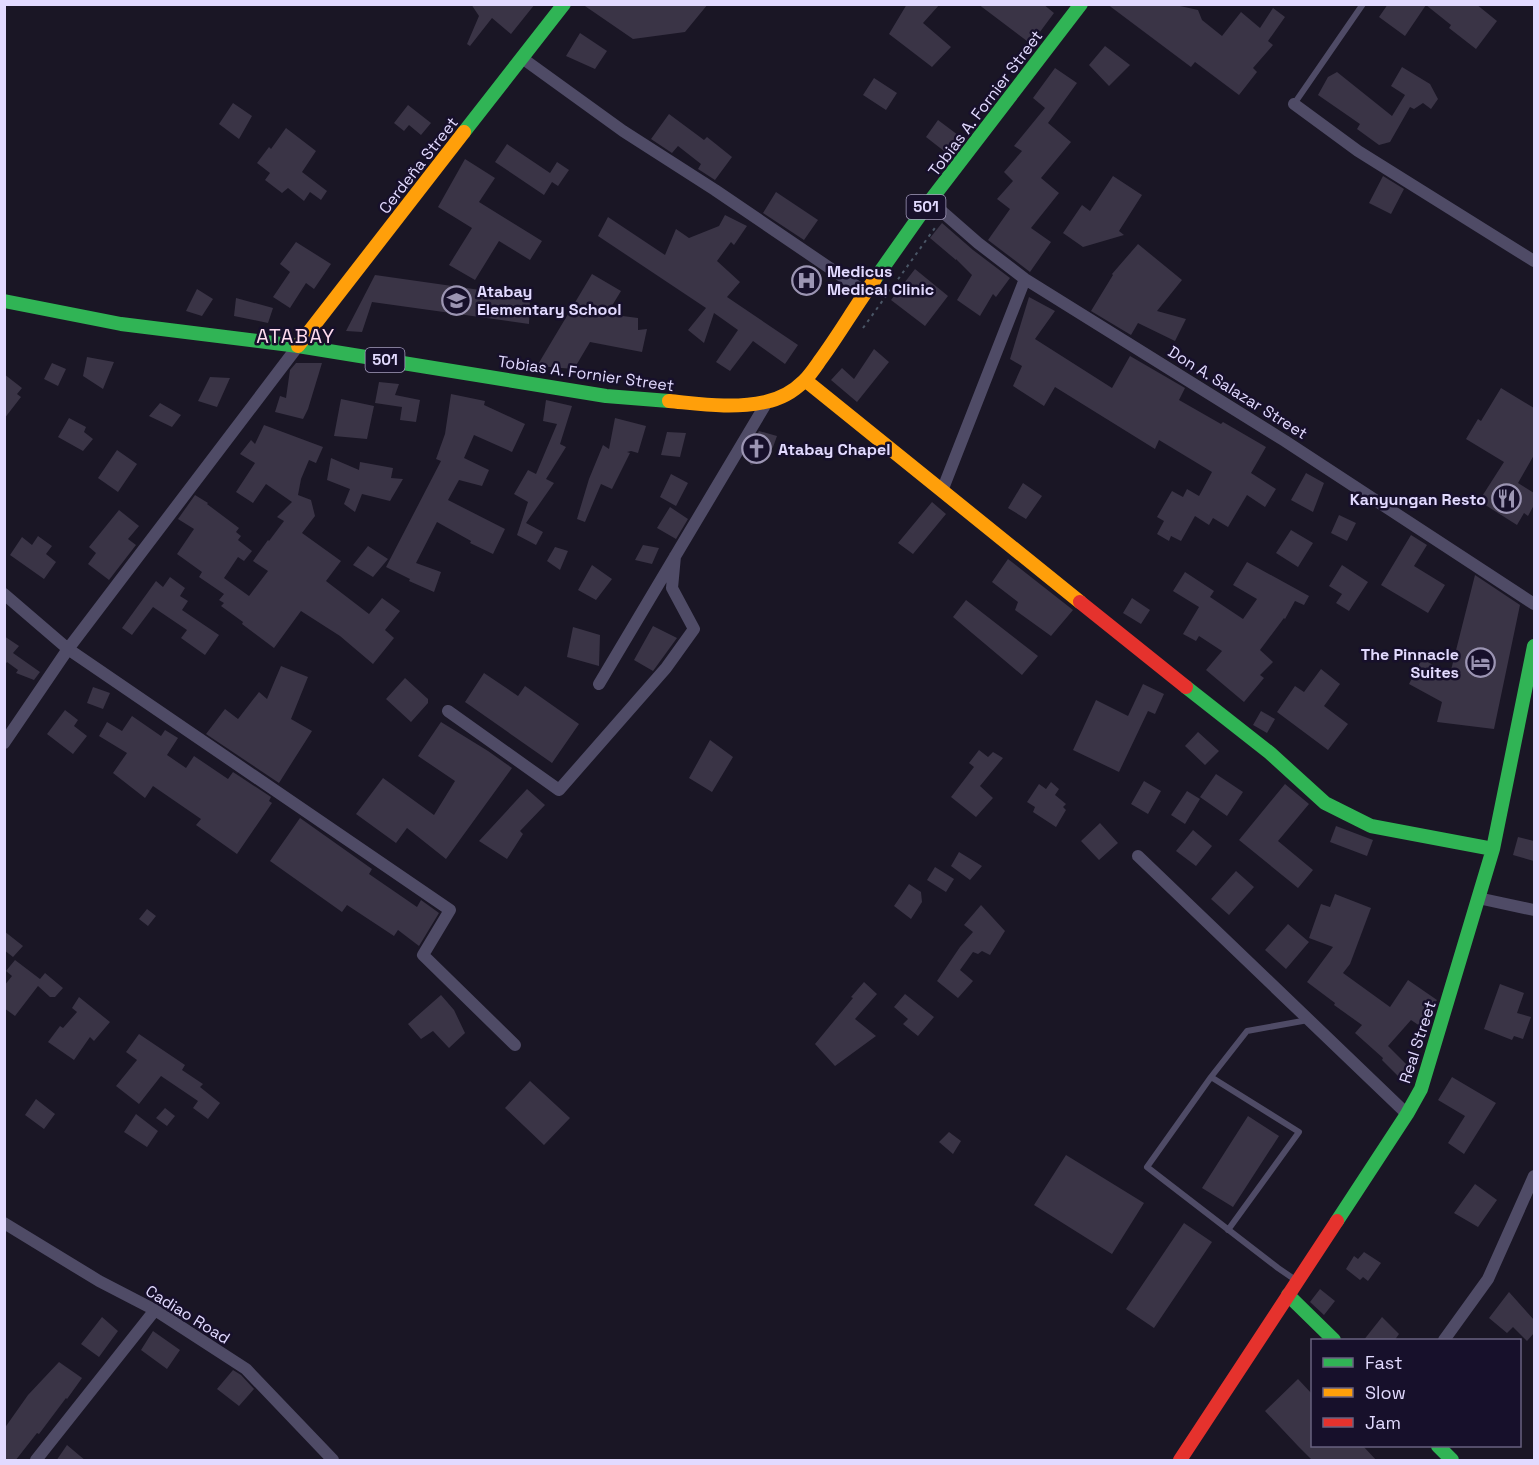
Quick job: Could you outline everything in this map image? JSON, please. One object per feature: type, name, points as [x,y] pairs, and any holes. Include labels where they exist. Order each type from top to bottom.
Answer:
[{"type":"main road","name":"Cerdeña Street","points":[[298,346],[564,4]]},
{"type":"main road","name":"Tobias A. Fornier Street","points":[[4,301],[121,324],[298,346],[606,396],[723,406],[766,402],[788,394],[805,380],[930,201],[1081,4]]},
{"type":"main road","points":[[805,380],[1270,753],[1325,803],[1371,826],[1493,849]]},
{"type":"main road","name":"Real Street","points":[[1180,1461],[1407,1114],[1421,1089],[1493,849],[1534,646]]},
{"type":"main road","points":[[1288,1295],[1332,1339]]},
{"type":"main road","points":[[1439,1447],[1452,1461]]},
{"type":"street","points":[[522,58],[623,131],[715,190],[865,292]]},
{"type":"street","points":[[1294,104],[1358,151],[1534,261]]},
{"type":"street","name":"Don A. Salazar Street","points":[[930,201],[978,243],[1025,279],[1285,441],[1534,604]]},
{"type":"street","points":[[942,491],[1025,279]]},
{"type":"street","points":[[4,743],[68,649],[298,346]]},
{"type":"street","points":[[599,684],[766,402]]},
{"type":"street","points":[[448,711],[559,790],[666,668],[694,629],[672,588],[675,556]]},
{"type":"street","points":[[4,594],[68,649],[450,910],[423,955],[515,1045]]},
{"type":"street","points":[[1138,856],[1407,1114]]},
{"type":"street","points":[[1478,898],[1534,910]]},
{"type":"street","points":[[1444,1339],[1488,1279],[1534,1176]]},
{"type":"street","name":"Cadiao Road","points":[[4,1223],[99,1281],[155,1310],[246,1369],[333,1461]]},
{"type":"street","points":[[36,1461],[155,1310]]},
{"type":"lane","points":[[1294,104],[1363,4]]},
{"type":"lane","points":[[1298,1282],[1147,1167],[1210,1077],[1247,1032],[1308,1019]]},
{"type":"lane","points":[[1210,1077],[1299,1132],[1228,1230]]},
{"type":"path","points":[[858,335],[945,214]]},
{"type":"building","points":[[471,4],[535,4],[511,34],[492,18],[470,46],[467,44],[479,16]]},
{"type":"building","points":[[582,4],[708,4],[685,32],[633,39]]},
{"type":"building","points":[[907,4],[940,4],[923,23],[951,47],[932,67],[889,34]]},
{"type":"building","points":[[978,4],[1043,4],[1054,13],[1031,44]]},
{"type":"building","points":[[1107,4],[1171,4],[1198,10],[1202,20],[1222,36],[1241,12],[1260,28],[1273,8],[1285,17],[1268,41],[1273,45],[1253,68],[1257,72],[1239,95],[1195,62],[1191,67]]},
{"type":"building","points":[[1388,4],[1476,4],[1497,21],[1476,49],[1449,28],[1451,25],[1426,5],[1405,36],[1379,17]]},
{"type":"building","points":[[580,33],[607,51],[595,69],[566,56]]},
{"type":"building","points":[[1105,46],[1130,65],[1109,86],[1089,65]]},
{"type":"building","points":[[1402,67],[1430,84],[1438,99],[1431,109],[1423,103],[1414,109],[1410,107],[1390,142],[1379,145],[1357,129],[1360,124],[1318,95],[1328,77],[1337,72],[1392,116],[1405,95],[1391,86]]},
{"type":"building","points":[[1055,68],[1077,83],[1048,123],[1071,142],[1041,178],[1059,193],[1031,228],[1051,242],[1030,272],[988,240],[1010,209],[997,199],[1013,181],[1004,172],[1022,151],[1014,146],[1045,108],[1033,98]]},
{"type":"building","points":[[874,78],[897,93],[886,110],[863,95]]},
{"type":"building","points":[[233,103],[252,116],[239,139],[219,124]]},
{"type":"building","points":[[408,105],[431,123],[421,135],[409,125],[404,131],[394,123]]},
{"type":"building","points":[[669,114],[704,140],[707,137],[732,157],[715,180],[698,169],[701,164],[678,146],[672,153],[651,139]]},
{"type":"building","points":[[938,120],[962,138],[949,155],[926,137]]},
{"type":"building","points":[[286,128],[316,151],[302,172],[327,191],[321,200],[310,192],[304,201],[288,188],[282,193],[265,180],[270,173],[257,163],[269,147],[271,149]]},
{"type":"building","points":[[507,144],[550,173],[557,162],[569,170],[558,186],[552,182],[544,195],[495,162]]},
{"type":"building","points":[[465,159],[495,178],[479,202],[542,241],[530,260],[499,241],[475,280],[449,265],[472,228],[438,207]]},
{"type":"building","points":[[1113,176],[1142,195],[1119,231],[1124,235],[1083,247],[1063,233],[1082,205],[1090,211]]},
{"type":"building","points":[[1383,176],[1404,189],[1391,214],[1369,203]]},
{"type":"building","points":[[776,192],[818,220],[804,240],[763,213]]},
{"type":"building","points":[[725,215],[747,226],[734,245],[731,242],[717,261],[740,282],[727,297],[798,345],[785,364],[753,341],[730,371],[716,362],[738,330],[714,313],[704,343],[688,330],[706,308],[598,236],[608,217],[665,255],[676,229],[689,238],[719,226]]},
{"type":"building","points":[[942,223],[1010,278],[996,297],[993,294],[980,316],[957,300],[972,275],[930,238]]},
{"type":"building","points":[[296,242],[331,264],[314,289],[306,283],[290,308],[273,297],[290,272],[280,264]]},
{"type":"building","points":[[1138,244],[1182,280],[1157,311],[1186,319],[1175,341],[1138,323],[1131,335],[1091,311],[1112,274]]},
{"type":"building","points":[[915,269],[948,296],[925,326],[891,300]]},
{"type":"building","points":[[592,274],[621,291],[607,314],[638,318],[638,330],[647,329],[642,352],[590,342],[574,369],[537,366]]},
{"type":"building","points":[[375,275],[530,297],[529,324],[372,302],[362,332],[346,331]]},
{"type":"building","points":[[197,289],[213,299],[202,316],[186,311]]},
{"type":"building","points":[[1029,297],[1055,311],[1035,339],[1112,388],[1130,356],[1185,388],[1179,400],[1266,447],[1251,473],[1276,489],[1265,507],[1247,495],[1228,527],[1213,518],[1209,525],[1195,516],[1181,541],[1171,536],[1169,541],[1157,534],[1164,521],[1157,517],[1172,491],[1183,497],[1187,489],[1199,496],[1212,472],[1159,440],[1155,449],[1055,387],[1044,406],[1013,386],[1022,366],[1010,359]]},
{"type":"building","points":[[236,298],[273,308],[268,323],[234,316]]},
{"type":"building","points":[[874,349],[889,362],[857,402],[831,380],[842,368],[854,379]]},
{"type":"building","points":[[87,357],[114,362],[103,389],[83,376]]},
{"type":"building","points":[[52,363],[66,369],[58,386],[44,379]]},
{"type":"building","points":[[296,363],[322,363],[303,419],[275,412],[280,396],[286,398],[290,370]]},
{"type":"building","points":[[4,374],[22,388],[17,394],[21,397],[4,419]]},
{"type":"building","points":[[210,377],[230,378],[217,407],[198,401]]},
{"type":"building","points":[[379,382],[399,384],[395,395],[420,400],[416,422],[400,420],[402,407],[375,403]]},
{"type":"building","points":[[1501,388],[1534,408],[1534,455],[1518,483],[1534,493],[1534,505],[1528,516],[1524,513],[1517,525],[1479,501],[1504,462],[1466,439],[1478,419],[1481,421]]},
{"type":"building","points":[[451,394],[485,401],[484,405],[525,424],[512,452],[474,435],[464,458],[489,470],[482,486],[459,480],[448,500],[505,529],[493,554],[470,543],[471,541],[437,522],[416,563],[441,572],[434,592],[386,567],[441,461],[436,459],[445,434]]},
{"type":"building","points":[[341,399],[374,406],[367,439],[334,436]]},
{"type":"building","points":[[546,400],[572,406],[560,444],[566,447],[546,479],[554,483],[526,523],[543,532],[536,545],[517,535],[528,502],[514,494],[528,470],[536,474],[557,424],[543,421]]},
{"type":"building","points":[[160,403],[181,415],[172,427],[149,416]]},
{"type":"building","points":[[69,418],[86,427],[84,432],[93,439],[83,451],[58,437]]},
{"type":"building","points":[[615,418],[646,426],[638,453],[627,452],[630,453],[612,489],[601,484],[585,522],[577,519],[589,479],[603,445],[609,449]]},
{"type":"building","points":[[264,425],[323,447],[316,463],[309,460],[301,479],[298,495],[311,500],[315,516],[302,533],[341,561],[326,581],[369,614],[382,598],[400,611],[385,630],[394,638],[373,664],[340,636],[301,611],[274,648],[221,606],[224,603],[219,600],[224,594],[199,577],[202,572],[177,554],[194,529],[178,519],[195,495],[239,528],[236,532],[241,536],[238,540],[252,551],[244,561],[238,557],[224,578],[249,596],[268,571],[253,561],[284,521],[277,517],[292,502],[266,484],[253,503],[236,492],[255,463],[240,454],[251,440],[255,444]]},
{"type":"building","name":"Atabay Chapel","points":[[759,431],[777,436],[764,460],[751,465],[745,455]]},
{"type":"building","points":[[667,432],[686,433],[680,457],[661,455]]},
{"type":"building","points":[[117,450],[137,464],[118,492],[98,478]]},
{"type":"building","points":[[331,458],[359,470],[360,462],[393,468],[391,478],[403,479],[390,501],[362,494],[355,512],[344,504],[350,489],[327,480]]},
{"type":"building","points":[[1306,473],[1324,483],[1313,512],[1291,500]]},
{"type":"building","points":[[671,474],[688,483],[676,506],[660,497]]},
{"type":"building","points":[[1023,483],[1042,496],[1026,519],[1008,508]]},
{"type":"building","points":[[932,502],[946,514],[913,554],[898,543]]},
{"type":"building","points":[[670,507],[688,519],[676,539],[657,528]]},
{"type":"building","points":[[119,510],[139,526],[128,539],[136,545],[109,580],[88,564],[96,553],[89,547]]},
{"type":"building","points":[[1339,515],[1356,523],[1347,541],[1331,533]]},
{"type":"building","points":[[1291,530],[1313,543],[1298,567],[1276,553]]},
{"type":"building","points":[[1411,535],[1427,545],[1414,566],[1445,585],[1428,613],[1381,585]]},
{"type":"building","points":[[38,536],[52,546],[46,554],[56,562],[44,579],[10,555],[22,537],[32,545]]},
{"type":"building","points":[[643,545],[659,548],[652,564],[635,560]]},
{"type":"building","points":[[368,546],[388,559],[373,577],[353,565]]},
{"type":"building","points":[[555,547],[568,551],[560,570],[547,561]]},
{"type":"building","points":[[1008,559],[1073,610],[1051,636],[1015,610],[1018,602],[992,582]]},
{"type":"building","points":[[1247,562],[1309,596],[1304,605],[1295,601],[1285,619],[1260,650],[1273,662],[1260,675],[1264,678],[1244,702],[1206,670],[1222,651],[1199,636],[1196,641],[1183,634],[1199,607],[1173,591],[1185,572],[1214,591],[1210,597],[1243,619],[1257,599],[1233,585]]},
{"type":"building","points":[[592,565],[612,579],[596,600],[578,590]]},
{"type":"building","points":[[1342,565],[1368,582],[1349,611],[1336,603],[1342,594],[1329,586]]},
{"type":"building","name":"The Pinnacle Suites","points":[[1475,575],[1520,605],[1494,729],[1437,722],[1442,702],[1409,684],[1422,659],[1450,674]]},
{"type":"building","points":[[170,577],[185,588],[180,596],[188,601],[182,610],[219,635],[205,655],[181,638],[187,630],[153,607],[132,635],[122,628],[156,581],[163,587]]},
{"type":"building","points":[[1132,598],[1150,610],[1141,624],[1123,613]]},
{"type":"building","points":[[966,600],[1038,656],[1022,675],[953,617]]},
{"type":"building","points":[[653,626],[677,638],[653,671],[634,660]]},
{"type":"building","points":[[573,627],[600,635],[599,666],[567,657]]},
{"type":"building","points":[[4,636],[19,646],[13,653],[40,672],[34,680],[16,673],[18,670],[7,662],[4,666]]},
{"type":"building","points":[[281,666],[308,677],[291,719],[312,731],[279,783],[206,734],[225,709],[238,719],[259,692],[267,699]]},
{"type":"building","points":[[1321,669],[1340,684],[1324,706],[1348,724],[1328,750],[1277,712],[1295,686],[1304,692]]},
{"type":"building","points":[[484,673],[518,696],[525,686],[579,724],[552,763],[465,702]]},
{"type":"building","points":[[405,678],[428,699],[428,703],[411,722],[386,699]]},
{"type":"building","points":[[1143,684],[1164,694],[1155,714],[1148,711],[1119,772],[1073,750],[1096,700],[1128,716]]},
{"type":"building","points":[[93,687],[110,693],[103,709],[87,703]]},
{"type":"building","points":[[65,710],[78,720],[74,726],[87,736],[73,754],[47,734]]},
{"type":"building","points":[[1261,711],[1275,719],[1267,733],[1253,725]]},
{"type":"building","points":[[132,716],[161,736],[165,730],[178,738],[167,755],[186,768],[194,756],[228,779],[233,772],[271,797],[269,801],[272,803],[237,854],[196,825],[201,819],[153,786],[145,798],[113,773],[127,753],[99,736],[107,722],[122,731]]},
{"type":"building","points":[[441,722],[512,768],[446,859],[407,828],[396,843],[356,814],[383,778],[434,815],[455,781],[418,756]]},
{"type":"building","points":[[1198,732],[1219,751],[1205,765],[1185,746]]},
{"type":"building","points":[[710,740],[733,757],[712,792],[689,778]]},
{"type":"building","points":[[979,750],[988,757],[993,752],[1003,758],[980,786],[993,798],[976,817],[951,797],[974,767],[969,763]]},
{"type":"building","points":[[1216,774],[1243,792],[1227,816],[1200,797]]},
{"type":"building","points":[[1144,781],[1161,791],[1148,814],[1131,804]]},
{"type":"building","points":[[1051,782],[1059,789],[1055,795],[1066,804],[1063,807],[1066,810],[1056,827],[1033,812],[1035,807],[1027,802],[1039,784],[1046,789]]},
{"type":"building","points":[[1285,784],[1309,804],[1278,841],[1313,870],[1298,888],[1239,840]]},
{"type":"building","points":[[527,789],[545,805],[520,831],[523,834],[507,859],[479,841]]},
{"type":"building","points":[[1187,791],[1200,799],[1185,824],[1171,815]]},
{"type":"building","points":[[300,818],[372,869],[369,874],[417,907],[421,900],[439,913],[419,946],[398,930],[394,936],[347,905],[342,912],[270,861]]},
{"type":"building","points":[[1100,823],[1118,843],[1099,860],[1081,841]]},
{"type":"building","points":[[1336,826],[1373,840],[1367,856],[1330,842]]},
{"type":"building","points":[[1193,830],[1212,846],[1196,866],[1176,851]]},
{"type":"building","points":[[1518,837],[1534,841],[1534,861],[1513,855]]},
{"type":"building","points":[[959,852],[982,866],[970,880],[951,866]]},
{"type":"building","points":[[935,867],[954,879],[946,892],[927,880]]},
{"type":"building","points":[[1236,871],[1254,887],[1229,915],[1211,899]]},
{"type":"building","points":[[909,884],[921,892],[922,902],[911,919],[894,906]]},
{"type":"building","points":[[1335,894],[1371,908],[1350,964],[1343,973],[1390,1007],[1408,980],[1437,1000],[1420,1026],[1411,1020],[1388,1046],[1408,1066],[1398,1076],[1382,1060],[1383,1058],[1355,1033],[1362,1025],[1307,982],[1333,947],[1309,938],[1321,904],[1330,907]]},
{"type":"building","points":[[981,905],[1005,931],[990,955],[982,951],[978,954],[973,952],[960,970],[973,981],[958,998],[937,981],[973,932],[964,925]]},
{"type":"building","points":[[147,909],[156,916],[148,926],[139,919]]},
{"type":"building","points":[[1288,924],[1309,942],[1286,969],[1265,950]]},
{"type":"building","points":[[4,931],[23,946],[13,957],[4,950]]},
{"type":"building","points":[[15,960],[40,979],[45,973],[63,988],[55,997],[50,997],[38,986],[15,1016],[4,1008],[4,986],[12,976],[6,971]]},
{"type":"building","points":[[864,982],[877,994],[855,1019],[876,1036],[835,1066],[815,1044]]},
{"type":"building","points":[[1500,984],[1524,993],[1517,1013],[1531,1017],[1523,1039],[1514,1036],[1512,1040],[1484,1029]]},
{"type":"building","points":[[905,994],[934,1017],[918,1036],[903,1024],[908,1019],[894,1007]]},
{"type":"building","points":[[441,995],[454,1010],[465,1033],[449,1048],[433,1031],[421,1039],[408,1024]]},
{"type":"building","points":[[79,997],[110,1022],[94,1041],[90,1037],[74,1060],[48,1042],[60,1026],[63,1028],[77,1012],[72,1008]]},
{"type":"building","points":[[139,1034],[185,1065],[182,1070],[203,1084],[200,1087],[220,1103],[208,1119],[193,1108],[198,1101],[161,1076],[139,1104],[116,1086],[137,1060],[126,1052]]},
{"type":"building","points":[[1452,1077],[1496,1103],[1464,1154],[1448,1143],[1465,1116],[1438,1100]]},
{"type":"building","points":[[530,1081],[570,1118],[544,1145],[505,1108]]},
{"type":"building","points":[[36,1099],[55,1114],[44,1129],[25,1115]]},
{"type":"building","points":[[165,1108],[175,1116],[167,1126],[156,1118]]},
{"type":"building","points":[[136,1114],[158,1131],[147,1147],[124,1132]]},
{"type":"building","points":[[1248,1116],[1279,1136],[1233,1207],[1202,1188]]},
{"type":"building","points":[[949,1132],[961,1141],[953,1154],[939,1142]]},
{"type":"building","points":[[1066,1155],[1144,1203],[1112,1254],[1034,1205]]},
{"type":"building","points":[[1475,1184],[1497,1200],[1478,1227],[1454,1213]]},
{"type":"building","points":[[1184,1223],[1212,1242],[1154,1328],[1126,1309]]},
{"type":"building","points":[[1364,1252],[1381,1263],[1368,1281],[1363,1277],[1360,1280],[1346,1269],[1354,1256],[1358,1259]]},
{"type":"building","points":[[1320,1289],[1335,1301],[1324,1315],[1310,1302]]},
{"type":"building","points":[[1509,1292],[1534,1320],[1534,1333],[1527,1341],[1513,1327],[1507,1333],[1489,1318]]},
{"type":"building","points":[[102,1317],[118,1331],[99,1357],[81,1344]]},
{"type":"building","points":[[1382,1317],[1399,1334],[1395,1339],[1365,1339]]},
{"type":"building","points":[[153,1331],[180,1350],[167,1369],[141,1350]]},
{"type":"building","points":[[59,1362],[82,1378],[15,1461],[4,1461],[4,1429],[28,1395]]},
{"type":"building","points":[[233,1370],[254,1389],[239,1406],[217,1389]]},
{"type":"building","points":[[1298,1379],[1311,1393],[1311,1447],[1364,1447],[1377,1461],[1313,1461],[1265,1411]]},
{"type":"building","points":[[67,1445],[86,1461],[56,1461]]},
{"type":"traffic: fast","points":[[464,132],[564,4]]},
{"type":"traffic: fast","points":[[875,279],[930,201],[1081,4]]},
{"type":"traffic: fast","points":[[4,301],[121,324],[298,346],[606,396],[669,401]]},
{"type":"traffic: fast","points":[[1337,1221],[1421,1089],[1493,849],[1534,646]]},
{"type":"traffic: fast","points":[[1186,687],[1270,753],[1325,803],[1371,826],[1493,849]]},
{"type":"traffic: fast","points":[[1288,1295],[1333,1339]]},
{"type":"traffic: fast","points":[[1439,1447],[1452,1460]]},
{"type":"traffic: slow","points":[[298,346],[464,132]]},
{"type":"traffic: slow","points":[[669,401],[741,405],[771,401],[786,394],[800,385],[811,373],[875,279]]},
{"type":"traffic: slow","points":[[805,380],[1080,602]]},
{"type":"traffic: jam","points":[[1080,602],[1186,687]]},
{"type":"traffic: jam","points":[[1180,1460],[1337,1221]]},
{"type":"place","name":"Medicus Medical Clinic","points":[[806,280]]},
{"type":"place","name":"Atabay Elementary School","points":[[456,300]]},
{"type":"place","name":"Atabay Chapel","points":[[757,449]]},
{"type":"place","name":"Kanyungan Resto","points":[[1507,499]]},
{"type":"place","name":"The Pinnacle Suites","points":[[1480,663]]},
{"type":"district","name":"ATABAY","points":[[296,336]]}]
